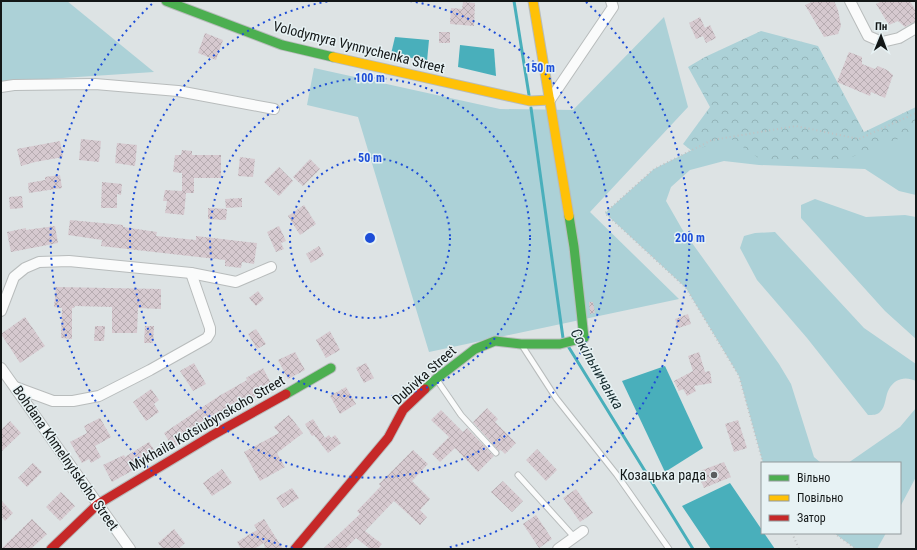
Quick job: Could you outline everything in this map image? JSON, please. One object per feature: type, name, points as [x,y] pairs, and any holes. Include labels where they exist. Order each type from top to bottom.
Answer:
[{"type":"street","name":"Volodymyra Vynnychenka Street","points":[[166,1],[282,45],[530,101],[550,100]]},
{"type":"street","points":[[533,1],[550,100]]},
{"type":"street","points":[[550,100],[613,7],[611,1]]},
{"type":"street","points":[[850,1],[868,36],[882,42],[899,38],[916,28]]},
{"type":"street","points":[[1,87],[14,85],[95,84],[178,91],[274,109]]},
{"type":"street","name":"Dubivka Street","points":[[295,549],[388,438],[402,410],[436,379],[475,349],[495,341],[521,344],[563,343],[584,338],[574,247],[550,100]]},
{"type":"street","points":[[1,311],[14,277],[25,268],[39,262],[68,260],[191,273],[236,282],[271,267]]},
{"type":"street","points":[[15,387],[53,400],[73,400],[99,396],[150,370],[207,338],[210,333],[210,328],[191,273]]},
{"type":"street","name":"Bohdana Khmelnytskoho Street","points":[[1,368],[130,549]]},
{"type":"street","name":"Mykhaila Kotsiubynskoho Street","points":[[51,549],[98,504],[211,436],[331,368]]},
{"type":"street","points":[[558,549],[583,531]]},
{"type":"lane","points":[[521,344],[556,398],[616,475],[669,549]]},
{"type":"lane","points":[[436,379],[462,415],[496,453]]},
{"type":"lane","points":[[518,475],[575,538]]},
{"type":"path","points":[[763,462],[739,376],[686,288],[605,213],[654,169],[712,140],[796,126],[859,139],[916,113]]},
{"type":"path","points":[[792,534],[799,549]]},
{"type":"path","points":[[835,534],[856,549]]},
{"type":"green space","points":[[1,1],[67,1],[154,72],[1,82]]},
{"type":"green space","points":[[664,17],[688,107],[590,212],[679,299],[429,352],[358,117],[307,105],[314,68],[500,109],[573,110]]},
{"type":"green space","points":[[761,31],[818,46],[864,132],[916,107],[916,132],[844,160],[760,159],[730,138],[692,151],[683,144],[710,107],[688,67],[705,57]]},
{"type":"green space","points":[[916,113],[916,195],[899,191],[865,169],[759,165],[724,161],[690,170],[671,187],[666,201],[682,229],[779,364],[791,384],[814,457],[820,462],[763,462],[739,376],[686,288],[605,213],[654,169],[712,140],[796,126],[859,139]]},
{"type":"green space","points":[[815,199],[866,217],[905,215],[916,217],[916,339],[885,311],[801,218],[801,205]]},
{"type":"green space","points":[[775,232],[864,328],[916,364],[916,381],[905,378],[894,382],[888,392],[882,410],[878,414],[868,415],[807,338],[757,280],[740,248],[744,236],[755,233]]},
{"type":"green space","points":[[916,408],[916,477],[901,505],[901,462],[849,462],[900,427]]},
{"type":"green space","points":[[835,534],[885,534],[877,549],[856,549]]},
{"type":"water","points":[[395,37],[429,40],[427,61],[391,54]]},
{"type":"water","points":[[460,45],[494,49],[496,76],[458,67]]},
{"type":"water","points":[[665,366],[703,448],[665,472],[622,381]]},
{"type":"water","points":[[730,483],[761,529],[761,534],[765,534],[775,549],[711,549],[682,506]]},
{"type":"building","points":[[814,1],[834,1],[838,10],[841,26],[838,34],[824,37],[805,5]]},
{"type":"building","points":[[882,1],[910,1],[916,11],[916,21],[905,27],[898,21],[889,25],[876,4]]},
{"type":"building","points":[[463,2],[475,3],[474,26],[450,24],[451,8],[462,9]]},
{"type":"building","points":[[700,17],[705,28],[710,25],[716,38],[706,43],[703,36],[696,39],[689,23]]},
{"type":"building","points":[[439,32],[450,32],[450,43],[439,43]]},
{"type":"building","points":[[205,33],[223,40],[216,60],[198,53]]},
{"type":"building","points":[[849,52],[862,57],[862,64],[875,69],[878,66],[887,70],[893,75],[885,98],[871,92],[870,96],[837,82]]},
{"type":"building","points":[[81,139],[101,141],[99,162],[79,160]]},
{"type":"building","points":[[60,141],[63,157],[21,166],[17,149]]},
{"type":"building","points":[[117,143],[137,145],[135,166],[115,163]]},
{"type":"building","points":[[182,150],[192,151],[192,155],[221,155],[221,178],[194,178],[194,193],[186,193],[184,215],[165,213],[167,201],[163,201],[165,190],[182,191],[182,173],[173,172],[175,155],[181,155]]},
{"type":"building","points":[[240,157],[255,159],[253,177],[238,176]]},
{"type":"building","points":[[310,159],[320,169],[303,186],[293,177]]},
{"type":"building","points":[[279,167],[293,181],[279,196],[264,182]]},
{"type":"building","points":[[60,175],[62,188],[29,193],[28,183],[45,180],[45,177]]},
{"type":"building","points":[[102,182],[122,184],[121,195],[117,194],[117,208],[101,208]]},
{"type":"building","points":[[22,196],[23,208],[10,209],[9,197]]},
{"type":"building","points":[[242,198],[242,207],[226,208],[225,199]]},
{"type":"building","points":[[304,205],[316,224],[300,235],[288,216]]},
{"type":"building","points":[[208,208],[227,209],[226,220],[208,219]]},
{"type":"building","points":[[70,220],[123,225],[123,227],[157,232],[156,236],[196,240],[196,236],[257,243],[254,264],[242,262],[241,268],[225,266],[225,260],[101,246],[102,240],[68,235]]},
{"type":"building","points":[[55,226],[58,243],[11,252],[7,232],[26,228],[26,230]]},
{"type":"building","points":[[279,226],[286,241],[281,243],[284,249],[276,252],[267,232]]},
{"type":"building","points":[[319,246],[324,255],[311,263],[306,254]]},
{"type":"building","points":[[56,287],[161,289],[161,309],[138,308],[137,333],[112,333],[112,307],[75,306],[72,308],[72,339],[61,338],[62,308],[54,307]]},
{"type":"building","points":[[258,291],[264,299],[256,306],[249,298]]},
{"type":"building","points":[[589,302],[593,302],[595,313],[590,314]]},
{"type":"building","points":[[688,314],[691,324],[678,328],[675,319]]},
{"type":"building","points":[[25,317],[45,346],[20,363],[1,334]]},
{"type":"building","points":[[95,326],[105,326],[104,341],[94,341]]},
{"type":"building","points":[[145,326],[154,326],[153,343],[144,343]]},
{"type":"building","points":[[256,329],[266,344],[257,349],[248,334]]},
{"type":"building","points":[[330,331],[340,350],[326,358],[316,340]]},
{"type":"building","points":[[295,352],[305,370],[288,379],[278,360]]},
{"type":"building","points":[[699,352],[705,372],[710,371],[712,383],[694,386],[696,391],[687,396],[683,389],[679,391],[674,381],[693,371],[688,356]]},
{"type":"building","points":[[194,363],[206,384],[193,391],[180,371]]},
{"type":"building","points":[[366,363],[374,378],[364,383],[356,368]]},
{"type":"building","points":[[263,368],[273,387],[246,402],[247,403],[173,448],[164,433],[219,396],[247,380],[246,378]]},
{"type":"building","points":[[346,387],[356,404],[340,414],[330,396]]},
{"type":"building","points":[[151,389],[159,400],[154,404],[159,412],[146,421],[133,402]]},
{"type":"building","points":[[487,408],[498,419],[495,422],[516,443],[505,454],[501,450],[499,451],[473,422]]},
{"type":"building","points":[[441,410],[463,432],[467,428],[494,456],[478,472],[455,448],[440,462],[432,454],[449,437],[431,420]]},
{"type":"building","points":[[289,415],[303,433],[277,453],[285,467],[260,481],[244,452],[279,433],[274,427]]},
{"type":"building","points":[[100,418],[111,437],[95,446],[101,457],[91,463],[89,459],[82,463],[70,442],[87,433],[84,426]]},
{"type":"building","points":[[313,419],[325,438],[329,435],[331,438],[335,435],[341,443],[328,453],[314,435],[312,436],[305,424]]},
{"type":"building","points":[[738,420],[747,448],[734,452],[725,424]]},
{"type":"building","points":[[10,421],[21,433],[1,452],[1,430]]},
{"type":"building","points":[[149,442],[158,456],[112,482],[103,465],[124,455],[125,457]]},
{"type":"building","points":[[537,449],[557,470],[546,481],[526,460]]},
{"type":"building","points":[[413,450],[428,464],[412,481],[430,499],[420,510],[427,517],[420,525],[394,501],[365,531],[382,544],[378,549],[370,549],[356,538],[345,549],[323,549],[360,514],[357,511],[381,486],[379,484]]},
{"type":"building","name":"Козацька рада","points":[[724,462],[731,477],[704,488],[697,472]]},
{"type":"building","points":[[33,463],[42,472],[27,487],[18,478]]},
{"type":"building","points":[[222,469],[232,483],[212,496],[203,483]]},
{"type":"building","points":[[503,481],[523,501],[512,512],[491,492]]},
{"type":"building","points":[[292,488],[299,498],[283,508],[276,498]]},
{"type":"building","points":[[576,489],[593,513],[580,522],[563,498]]},
{"type":"building","points":[[61,492],[75,506],[60,521],[46,507]]},
{"type":"building","points":[[1,500],[13,513],[5,521],[1,516]]},
{"type":"building","points":[[536,515],[552,539],[539,548],[523,524]]},
{"type":"building","points":[[32,519],[47,534],[31,549],[1,549]]},
{"type":"building","points":[[264,519],[283,549],[265,549],[264,543],[254,549],[241,549],[237,542],[257,530],[254,525]]},
{"type":"building","points":[[174,529],[185,543],[178,549],[163,549],[158,543]]},
{"type":"waterway","name":"Сокільничанка","points":[[514,1],[529,95]]},
{"type":"waterway","name":"Сокільничанка","points":[[531,108],[563,338]]},
{"type":"waterway","name":"Сокільничанка","points":[[568,346],[693,549]]},
{"type":"traffic: fast","points":[[166,1],[282,45],[333,57]]},
{"type":"traffic: fast","points":[[425,389],[475,349],[495,341],[521,344],[560,344],[584,338],[569,216]]},
{"type":"traffic: fast","points":[[286,394],[331,368]]},
{"type":"traffic: slow","points":[[533,1],[569,216]]},
{"type":"traffic: slow","points":[[333,57],[530,101],[550,100]]},
{"type":"traffic: jam","points":[[295,549],[388,438],[403,410],[425,389]]},
{"type":"traffic: jam","points":[[51,549],[98,504],[211,436],[286,394]]},
{"type":"place","name":"Козацька рада","points":[[714,475]]}]
